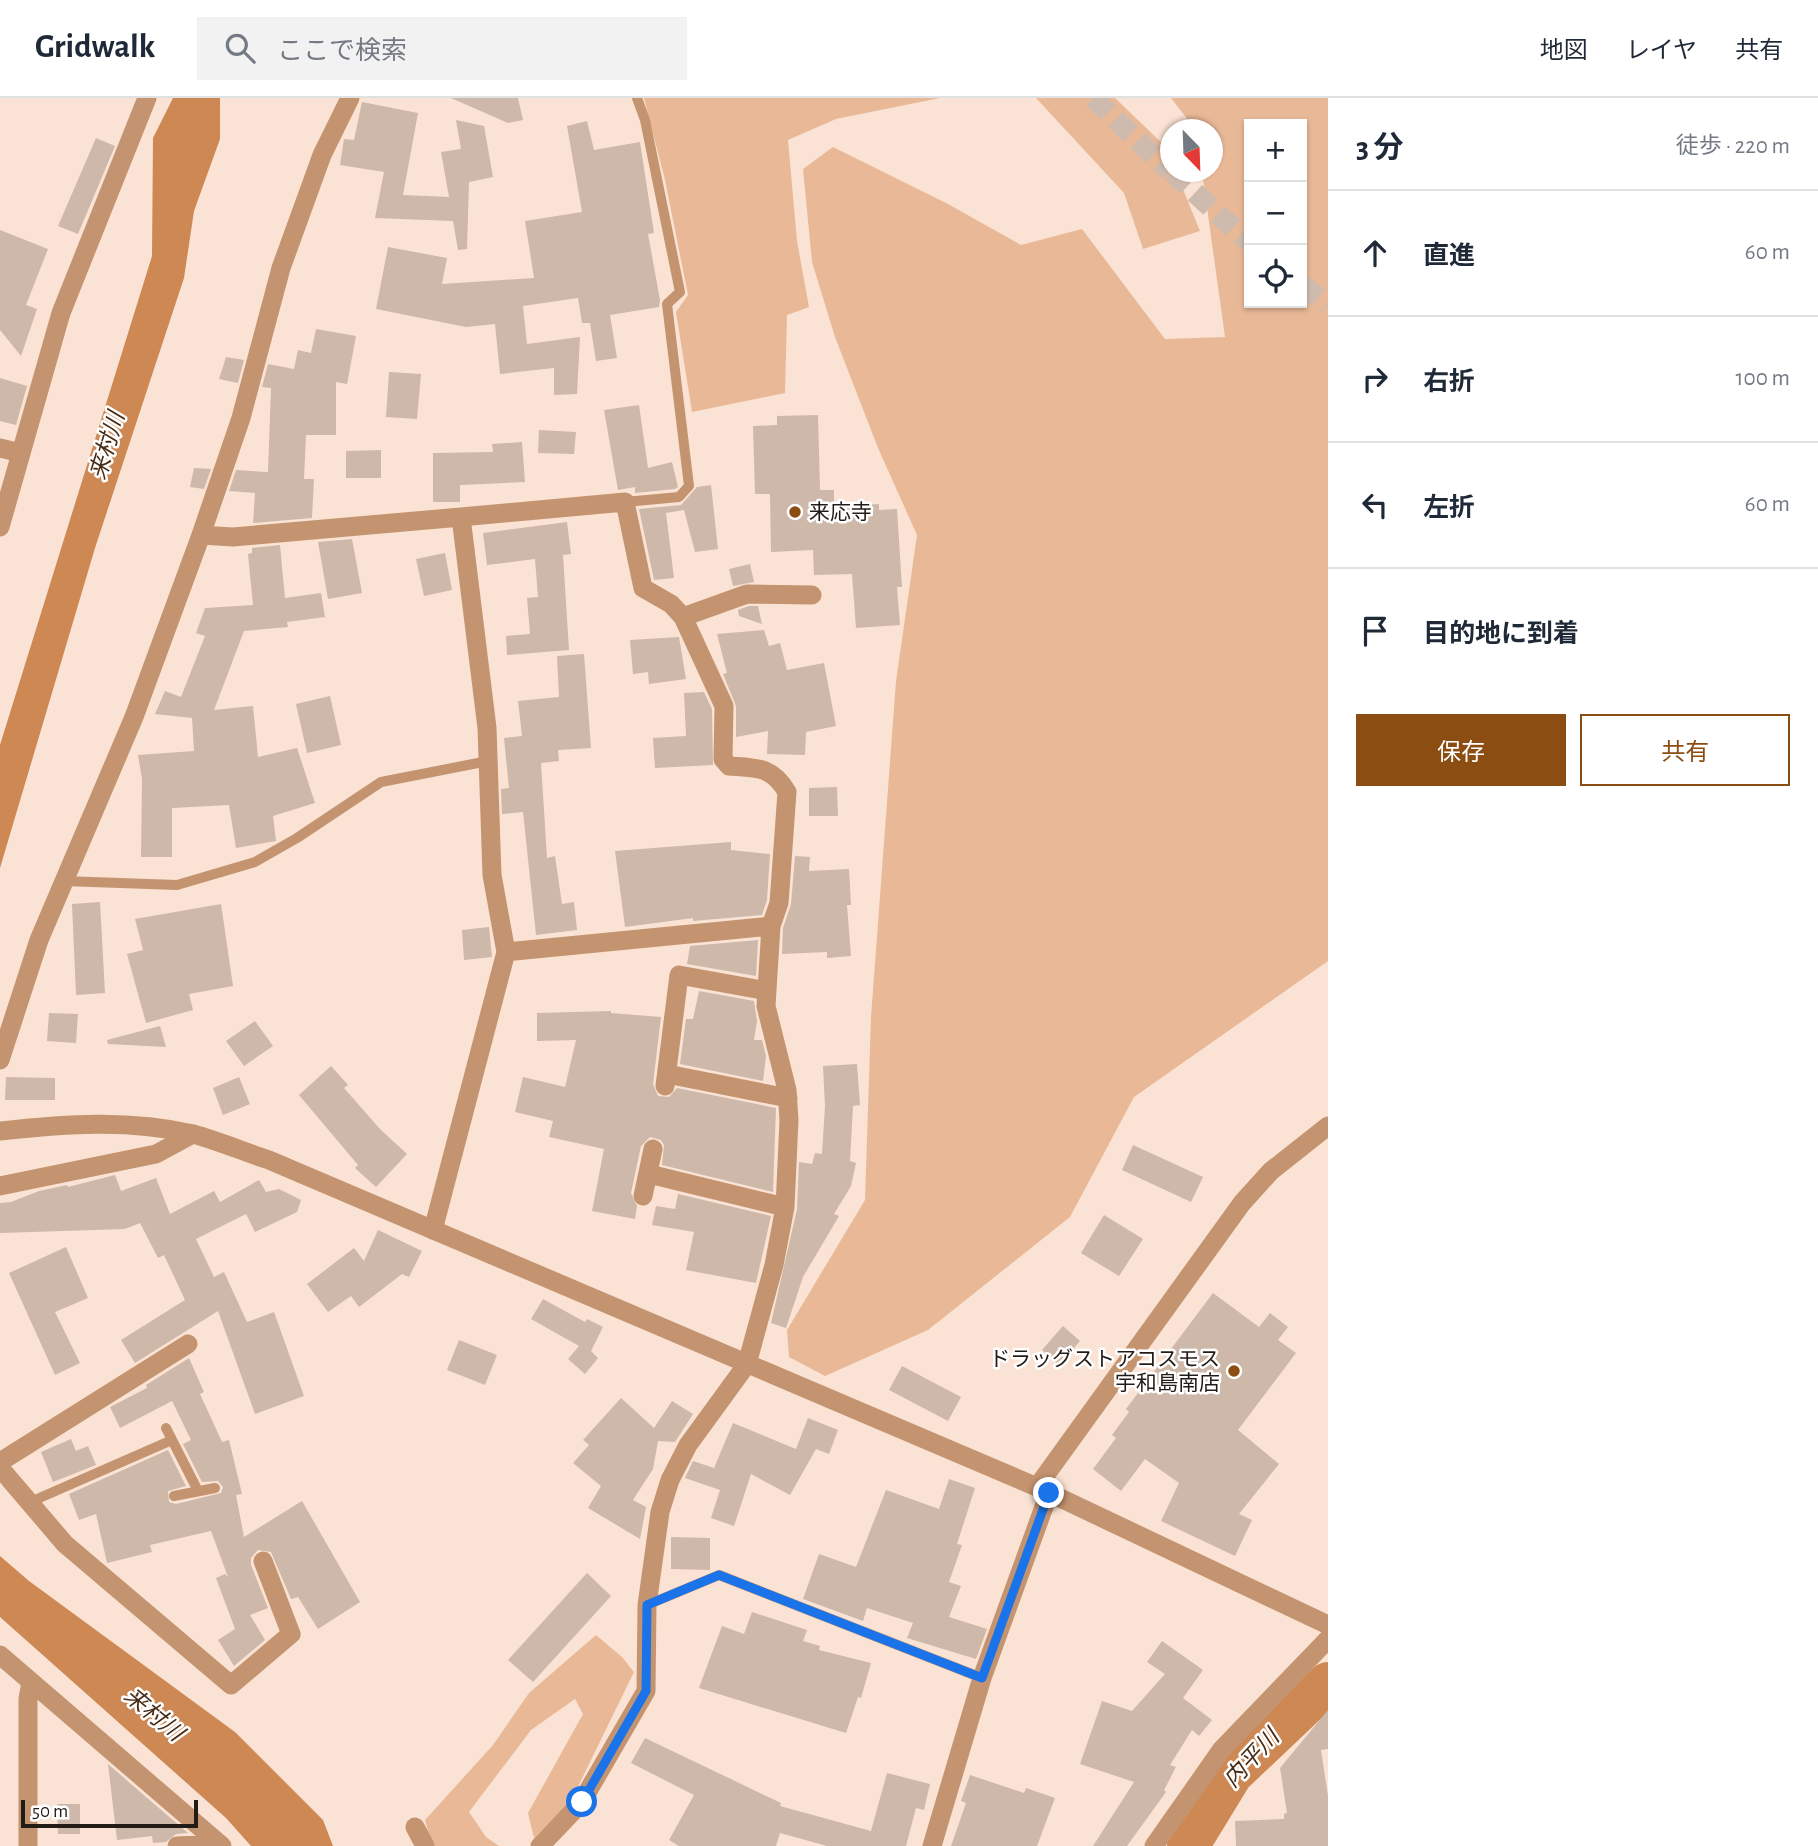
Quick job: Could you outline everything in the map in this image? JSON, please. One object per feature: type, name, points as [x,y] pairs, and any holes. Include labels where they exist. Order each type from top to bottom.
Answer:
[{"type":"street","points":[[0,527],[61,313],[147,98]]},
{"type":"street","points":[[0,1059],[63,881],[134,717],[201,535],[241,418],[281,268],[322,155],[350,98]]},
{"type":"street","points":[[0,448],[21,453]]},
{"type":"street","points":[[201,535],[233,537],[625,502],[643,588],[671,604],[683,617],[724,706],[723,759],[729,766],[763,769],[779,778],[787,792],[779,903],[771,926],[766,1006],[788,1098],[785,1207],[774,1265],[747,1364],[688,1445],[670,1480],[660,1512],[647,1605],[646,1691],[582,1802],[540,1846]]},
{"type":"street","points":[[433,1230],[506,952],[492,875],[488,761],[461,517]]},
{"type":"street","points":[[683,617],[747,594],[812,595]]},
{"type":"street","points":[[506,952],[771,926]]},
{"type":"street","points":[[767,991],[679,975],[666,1080],[788,1098]]},
{"type":"street","points":[[0,1131],[63,1124],[124,1124],[193,1135],[269,1160],[1043,1490],[1328,1625]]},
{"type":"street","points":[[932,1846],[982,1678],[1043,1490],[1242,1203],[1271,1171],[1328,1126]]},
{"type":"street","points":[[0,1186],[156,1154],[193,1135]]},
{"type":"street","points":[[643,1196],[653,1149]]},
{"type":"street","points":[[649,1174],[785,1207]]},
{"type":"street","points":[[0,1462],[188,1343]]},
{"type":"street","points":[[0,1468],[65,1544],[231,1685],[291,1634],[263,1561]]},
{"type":"street","points":[[1154,1846],[1222,1749],[1328,1639]]},
{"type":"street","points":[[0,1655],[220,1845]]},
{"type":"street","points":[[28,1846],[28,1699],[31,1682]]},
{"type":"street","points":[[415,1827],[425,1846]]},
{"type":"street","points":[[177,1846],[220,1845]]},
{"type":"lane","points":[[625,502],[679,497],[689,486],[667,303],[680,292],[645,120],[637,98]]},
{"type":"lane","points":[[63,881],[177,885],[255,862],[297,838],[381,782],[488,761]]},
{"type":"lane","points":[[166,1427],[198,1491]]},
{"type":"lane","points":[[28,1503],[172,1440]]},
{"type":"lane","points":[[174,1496],[215,1488]]},
{"type":"lane","points":[[647,1605],[719,1575],[982,1678]]},
{"type":"shaded area","points":[[644,98],[940,98],[836,119],[788,140],[797,241],[809,307],[787,315],[785,393],[692,412],[676,312],[688,295],[665,180]]},
{"type":"shaded area","points":[[1036,98],[1115,98],[1160,141],[1160,182],[1180,182],[1200,231],[1143,249],[1124,193]]},
{"type":"shaded area","points":[[1171,98],[1328,98],[1328,961],[1134,1097],[1070,1217],[928,1330],[825,1376],[789,1357],[787,1330],[865,1200],[871,1017],[896,681],[917,535],[878,448],[835,337],[812,262],[803,169],[833,147],[948,204],[1021,245],[1082,229],[1165,339],[1225,337],[1203,182],[1223,182],[1223,119],[1187,119]]},
{"type":"shaded area","points":[[596,1635],[622,1657],[634,1672],[571,1801],[534,1838],[528,1813],[583,1714],[575,1699],[531,1730],[469,1812],[486,1837],[499,1846],[432,1846],[425,1820],[493,1745],[529,1693]]},
{"type":"water","name":"来村川","points":[[173,98],[220,98],[220,139],[194,211],[184,278],[95,548],[0,868],[0,745],[152,256],[153,138]]},
{"type":"water","name":"来村川","points":[[0,1556],[29,1581],[235,1732],[323,1820],[333,1846],[251,1846],[226,1818],[0,1617]]},
{"type":"building","points":[[451,98],[518,98],[523,120],[508,123]]},
{"type":"building","points":[[362,102],[418,113],[403,195],[449,197],[441,152],[461,149],[456,120],[484,126],[493,177],[469,182],[467,249],[458,250],[453,221],[375,218],[384,172],[340,165],[344,139],[354,140]]},
{"type":"building","points":[[587,121],[594,150],[640,142],[654,233],[648,234],[660,300],[659,307],[610,315],[617,358],[596,361],[590,323],[582,323],[578,298],[523,306],[527,344],[580,337],[577,394],[554,395],[554,368],[500,374],[495,324],[466,327],[376,309],[388,247],[447,258],[442,284],[534,278],[525,221],[582,212],[567,126]]},
{"type":"building","points":[[96,138],[115,146],[78,234],[58,226]]},
{"type":"building","points":[[0,230],[48,249],[26,305],[37,309],[21,356],[0,330]]},
{"type":"building","points":[[316,329],[356,336],[347,384],[336,382],[336,435],[306,435],[304,479],[314,479],[312,518],[253,523],[255,493],[229,491],[236,470],[268,472],[271,388],[262,387],[268,364],[294,369],[298,350],[311,353]]},
{"type":"building","points":[[226,357],[244,360],[238,383],[219,379]]},
{"type":"building","points":[[389,372],[421,374],[417,419],[386,417]]},
{"type":"building","points":[[0,378],[27,386],[16,425],[0,421]]},
{"type":"building","points":[[639,405],[648,468],[672,462],[678,487],[675,489],[635,493],[635,487],[618,490],[604,410]]},
{"type":"building","points":[[818,415],[820,490],[834,490],[834,507],[879,504],[879,510],[897,509],[902,587],[897,587],[900,625],[856,628],[852,574],[814,575],[813,550],[771,552],[770,494],[755,494],[753,426],[777,425],[777,416]]},
{"type":"building","points":[[539,430],[576,432],[574,454],[538,453]]},
{"type":"building","points":[[522,442],[525,482],[460,485],[460,502],[433,502],[433,453],[493,452],[492,444]]},
{"type":"building","points":[[381,450],[381,478],[346,478],[346,451]]},
{"type":"building","points":[[194,468],[211,469],[204,489],[190,487]]},
{"type":"building","points":[[711,485],[718,549],[695,552],[684,510],[666,513],[674,578],[654,580],[639,509],[681,505],[697,487]]},
{"type":"building","points":[[567,522],[571,554],[563,555],[569,650],[507,655],[506,636],[530,634],[527,598],[538,597],[535,559],[487,565],[483,533]]},
{"type":"building","points":[[352,539],[362,593],[328,599],[318,542]]},
{"type":"building","points":[[280,545],[285,598],[321,593],[325,617],[287,622],[288,627],[244,631],[214,710],[253,706],[258,757],[297,748],[315,803],[273,816],[276,841],[236,848],[229,805],[172,808],[172,857],[141,857],[142,779],[138,755],[194,751],[192,718],[155,714],[165,691],[181,697],[205,636],[196,633],[205,608],[253,605],[248,554],[252,553],[252,548]]},
{"type":"building","points":[[445,553],[452,590],[424,596],[416,559]]},
{"type":"building","points":[[750,564],[754,582],[733,586],[729,569]]},
{"type":"building","points":[[758,606],[762,624],[739,616],[738,610]]},
{"type":"building","points":[[764,630],[769,646],[780,643],[787,670],[824,663],[836,726],[806,732],[805,755],[767,754],[768,731],[736,737],[736,706],[723,674],[727,673],[717,634]]},
{"type":"building","points":[[679,637],[686,679],[649,684],[648,672],[633,674],[630,640]]},
{"type":"building","points":[[584,654],[591,748],[558,750],[559,761],[541,763],[547,858],[555,856],[562,904],[574,902],[577,930],[536,935],[523,812],[502,814],[501,789],[509,788],[504,738],[522,736],[518,701],[559,697],[557,656]]},
{"type":"building","points":[[704,692],[712,709],[713,765],[655,768],[653,738],[686,736],[684,693]]},
{"type":"building","points":[[330,696],[341,745],[307,753],[296,704]]},
{"type":"building","points":[[837,787],[838,816],[809,816],[809,788]]},
{"type":"building","points":[[731,842],[731,850],[770,854],[767,900],[762,915],[693,921],[693,918],[625,927],[615,851]]},
{"type":"building","points":[[795,856],[810,857],[809,871],[849,869],[851,905],[847,905],[851,956],[827,958],[827,952],[782,954],[783,928],[791,904]]},
{"type":"building","points":[[100,902],[105,993],[76,995],[72,904]]},
{"type":"building","points":[[221,904],[233,986],[189,994],[193,1010],[146,1023],[127,954],[143,950],[135,919]]},
{"type":"building","points":[[489,927],[492,957],[464,960],[462,930]]},
{"type":"building","points":[[758,940],[756,976],[687,964],[690,946]]},
{"type":"building","points":[[699,991],[754,1001],[757,1021],[754,1040],[762,1040],[766,1056],[763,1081],[680,1064],[686,1019],[693,1019]]},
{"type":"building","points":[[611,1011],[661,1017],[653,1084],[658,1096],[669,1097],[677,1088],[776,1108],[773,1192],[662,1165],[664,1145],[661,1140],[650,1137],[641,1146],[631,1193],[637,1206],[635,1219],[592,1211],[604,1149],[549,1137],[553,1121],[515,1112],[523,1077],[565,1087],[576,1040],[537,1041],[537,1013]]},
{"type":"building","points":[[49,1013],[78,1014],[76,1043],[47,1041]]},
{"type":"building","points":[[255,1021],[273,1046],[244,1066],[226,1041]]},
{"type":"building","points":[[160,1026],[166,1047],[108,1044],[107,1040]]},
{"type":"building","points":[[857,1064],[860,1105],[853,1106],[850,1161],[856,1163],[851,1186],[834,1214],[839,1216],[803,1277],[786,1328],[771,1323],[797,1209],[799,1162],[812,1164],[815,1153],[822,1154],[825,1106],[823,1066]]},
{"type":"building","points":[[331,1066],[348,1085],[344,1088],[380,1129],[407,1154],[376,1187],[355,1168],[358,1165],[299,1095]]},
{"type":"building","points":[[6,1077],[55,1078],[55,1100],[5,1100]]},
{"type":"building","points":[[239,1077],[250,1104],[223,1115],[213,1088]]},
{"type":"building","points":[[1133,1145],[1203,1177],[1191,1202],[1122,1170]]},
{"type":"building","points":[[115,1175],[121,1191],[156,1178],[170,1214],[214,1191],[220,1202],[259,1180],[266,1192],[279,1189],[301,1200],[297,1212],[255,1232],[246,1214],[196,1239],[214,1277],[224,1272],[247,1322],[274,1312],[304,1396],[255,1414],[218,1311],[135,1363],[121,1340],[185,1300],[164,1255],[158,1258],[140,1223],[125,1229],[0,1233],[0,1203],[11,1202],[39,1191]]},
{"type":"building","points":[[678,1194],[771,1216],[756,1283],[686,1270],[694,1232],[652,1225],[656,1206],[675,1209]]},
{"type":"building","points":[[1104,1215],[1143,1239],[1119,1276],[1081,1253]]},
{"type":"building","points":[[378,1230],[422,1251],[409,1277],[402,1274],[359,1307],[351,1296],[328,1312],[307,1284],[354,1248],[364,1261]]},
{"type":"building","points":[[66,1247],[88,1298],[55,1312],[80,1363],[55,1375],[9,1273]]},
{"type":"building","points":[[1213,1293],[1259,1327],[1270,1313],[1288,1327],[1278,1340],[1296,1353],[1238,1430],[1279,1464],[1239,1514],[1252,1520],[1235,1556],[1161,1521],[1179,1483],[1145,1459],[1121,1491],[1093,1469],[1116,1438],[1112,1435],[1129,1412],[1126,1409]]},
{"type":"building","points":[[543,1299],[585,1322],[587,1319],[603,1327],[591,1351],[598,1358],[585,1374],[568,1359],[579,1346],[531,1319]]},
{"type":"building","points":[[1063,1326],[1080,1341],[1059,1365],[1042,1350]]},
{"type":"building","points":[[459,1340],[497,1355],[485,1385],[447,1370]]},
{"type":"building","points":[[189,1358],[204,1392],[200,1394],[222,1442],[229,1440],[242,1494],[236,1495],[244,1537],[302,1501],[360,1602],[318,1629],[298,1597],[291,1599],[271,1552],[258,1550],[251,1558],[251,1565],[268,1608],[250,1615],[265,1640],[234,1666],[218,1640],[235,1629],[216,1578],[225,1574],[228,1577],[211,1531],[150,1545],[152,1552],[107,1563],[96,1514],[79,1520],[69,1494],[168,1450],[186,1486],[168,1491],[169,1502],[176,1504],[221,1493],[223,1487],[218,1481],[202,1482],[183,1444],[191,1440],[172,1401],[120,1428],[110,1407],[147,1388],[146,1385]]},
{"type":"building","points":[[902,1366],[961,1397],[948,1421],[889,1390]]},
{"type":"building","points":[[621,1398],[654,1428],[672,1401],[693,1414],[675,1442],[658,1441],[653,1469],[633,1500],[646,1507],[640,1539],[588,1508],[601,1486],[573,1463],[589,1445],[583,1440]]},
{"type":"building","points":[[808,1418],[838,1430],[829,1454],[816,1449],[790,1495],[751,1474],[734,1526],[711,1518],[720,1490],[685,1478],[693,1461],[714,1468],[733,1423],[796,1449]]},
{"type":"building","points":[[71,1439],[76,1451],[88,1446],[96,1465],[53,1482],[41,1452]]},
{"type":"building","points":[[949,1479],[975,1488],[957,1544],[962,1545],[949,1582],[961,1586],[949,1617],[987,1629],[976,1659],[907,1638],[913,1623],[867,1608],[863,1621],[803,1599],[819,1554],[856,1567],[886,1490],[939,1509]]},
{"type":"building","points":[[671,1537],[710,1538],[710,1570],[671,1569]]},
{"type":"building","points":[[587,1573],[611,1596],[533,1682],[508,1660]]},
{"type":"building","points":[[752,1612],[807,1630],[803,1641],[820,1646],[819,1650],[871,1663],[861,1698],[858,1697],[846,1733],[699,1688],[722,1626],[744,1634]]},
{"type":"building","points":[[1162,1641],[1203,1670],[1183,1698],[1212,1720],[1199,1736],[1192,1730],[1170,1765],[1176,1767],[1164,1790],[1166,1792],[1127,1846],[1093,1846],[1134,1782],[1080,1764],[1102,1701],[1132,1711],[1165,1674],[1147,1662]]},
{"type":"building","points":[[1328,1710],[1328,1749],[1321,1750],[1328,1796],[1328,1846],[1236,1846],[1235,1821],[1284,1819],[1284,1814],[1287,1813],[1280,1768]]},
{"type":"building","points":[[645,1738],[781,1803],[780,1806],[871,1831],[887,1773],[930,1784],[924,1810],[916,1808],[906,1846],[827,1846],[780,1833],[776,1846],[679,1846],[669,1840],[694,1795],[631,1763]]},
{"type":"building","points":[[108,1764],[188,1833],[176,1834],[166,1842],[153,1843],[152,1836],[117,1840]]},
{"type":"building","points":[[970,1775],[1024,1793],[1026,1788],[1055,1798],[1037,1846],[951,1846],[966,1803],[961,1801]]},
{"type":"building","points":[[57,1804],[80,1804],[80,1834],[58,1834]]},
{"type":"waterway","name":"内平川","points":[[1188,1846],[1232,1774],[1328,1683]]},
{"type":"tunnel","points":[[1093,98],[1160,162]]},
{"type":"tunnel","points":[[1183,182],[1244,237]]},
{"type":"tunnel","points":[[1307,289],[1328,305]]},
{"type":"place","name":"来応寺","points":[[795,512]]},
{"type":"place","name":"ドラッグストアコスモス 宇和島南店","points":[[1234,1371]]},
{"type":"route","points":[[582,1802],[646,1691],[647,1605],[719,1575],[982,1678],[1049,1493]]}]
